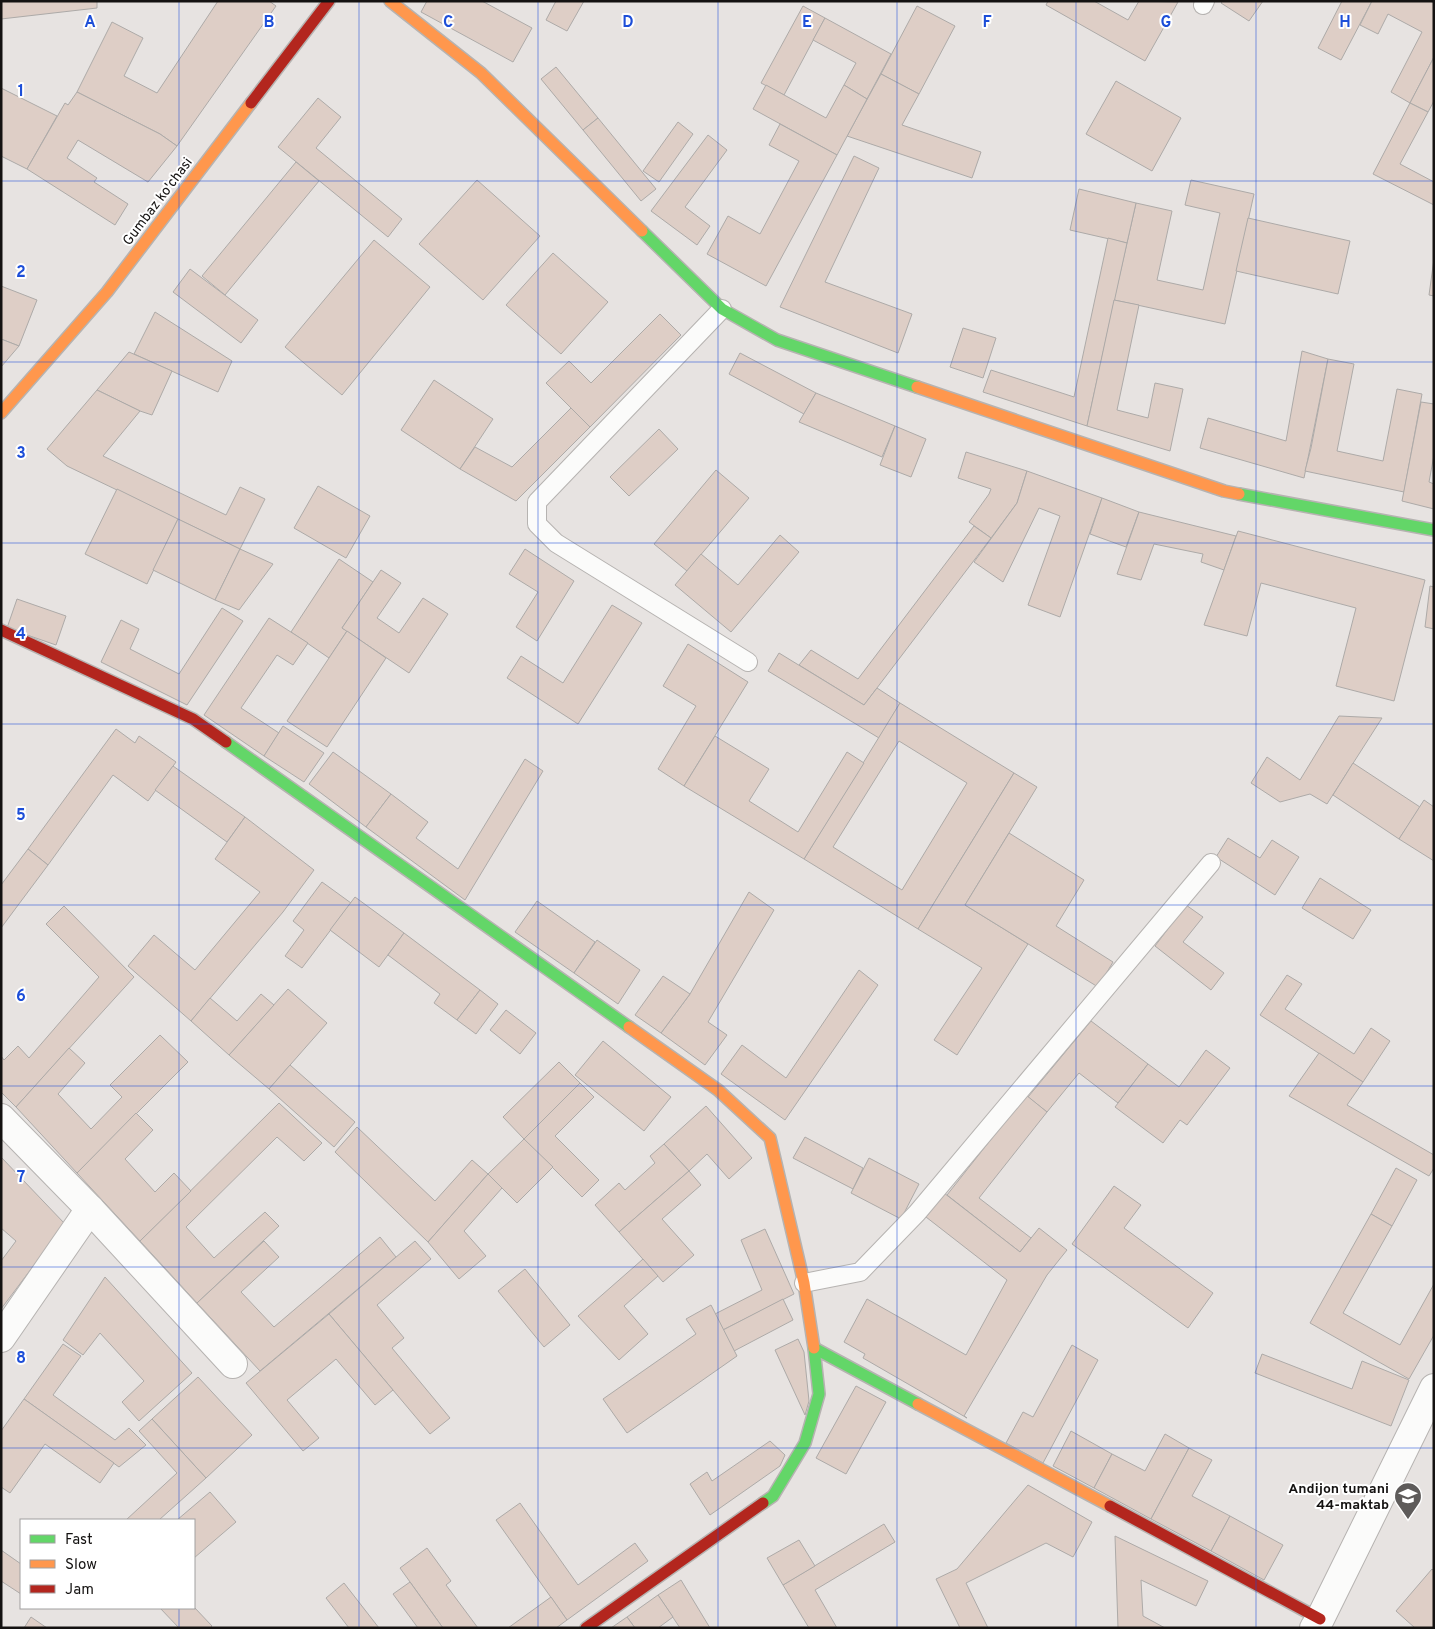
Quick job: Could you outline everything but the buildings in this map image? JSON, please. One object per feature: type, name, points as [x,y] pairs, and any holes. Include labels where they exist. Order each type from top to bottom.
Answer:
[{"type":"street","name":"Gumbaz ko'chasi","points":[[1,413],[107,292],[329,1]]},
{"type":"street","points":[[390,1],[481,73],[722,308],[777,340],[1224,491],[1434,530]]},
{"type":"street","points":[[1,630],[193,719],[718,1090],[770,1138],[804,1283],[814,1348],[819,1394],[805,1443],[774,1496],[586,1628]]},
{"type":"street","points":[[1,1118],[90,1209],[233,1364]]},
{"type":"street","points":[[1,1338],[90,1209]]},
{"type":"street","points":[[814,1348],[1322,1625],[1434,1388]]},
{"type":"lane","points":[[722,308],[537,502],[538,524],[556,543],[748,662]]},
{"type":"lane","points":[[804,1283],[860,1272],[917,1213],[1211,863]]},
{"type":"traffic: fast","points":[[642,231],[722,309],[777,340],[917,387]]},
{"type":"traffic: fast","points":[[1239,494],[1434,530]]},
{"type":"traffic: fast","points":[[226,742],[629,1027]]},
{"type":"traffic: fast","points":[[763,1503],[773,1496],[805,1443],[819,1394],[814,1348],[918,1404]]},
{"type":"traffic: slow","points":[[390,1],[481,73],[642,231]]},
{"type":"traffic: slow","points":[[1,413],[107,292],[251,103]]},
{"type":"traffic: slow","points":[[917,387],[1224,491],[1239,494]]},
{"type":"traffic: slow","points":[[629,1027],[718,1090],[770,1138],[804,1283],[814,1348]]},
{"type":"traffic: slow","points":[[918,1404],[1110,1506]]},
{"type":"traffic: jam","points":[[251,103],[329,1]]},
{"type":"traffic: jam","points":[[1,630],[193,719],[226,742]]},
{"type":"traffic: jam","points":[[586,1628],[763,1503]]},
{"type":"traffic: jam","points":[[1110,1506],[1320,1619]]},
{"type":"place","name":"Andijon tumani 44-maktab","points":[[1408,1520]]}]
